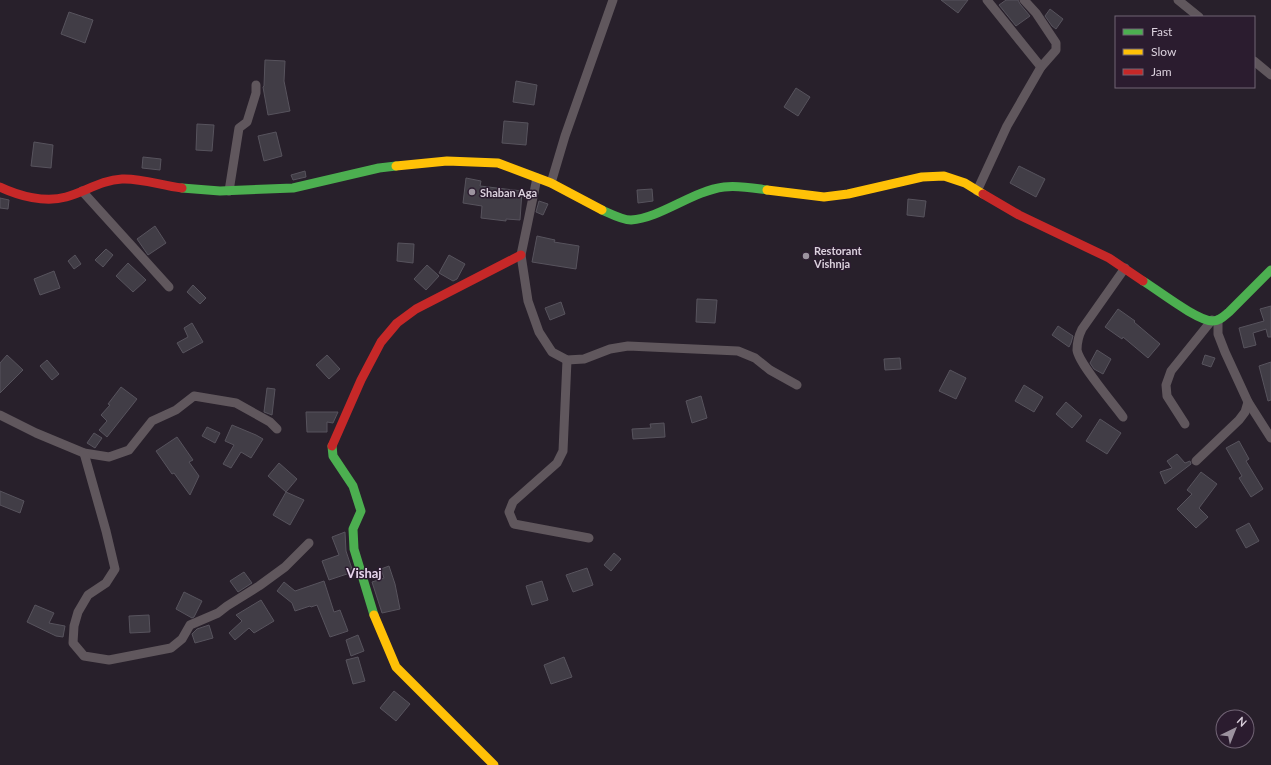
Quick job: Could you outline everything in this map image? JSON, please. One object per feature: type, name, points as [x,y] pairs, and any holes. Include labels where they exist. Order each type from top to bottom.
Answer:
[{"type":"main road","points":[[0,187],[12,193],[30,197],[53,199],[66,197],[101,183],[121,179],[142,180],[171,187],[229,191],[293,188],[379,168],[447,161],[498,163],[550,183],[612,214],[630,220],[647,217],[704,192],[724,187],[744,187],[824,197],[848,194],[922,177],[944,176],[965,183],[1019,215],[1109,258],[1194,314],[1207,320],[1215,320],[1228,314],[1271,270]]},
{"type":"main road","points":[[494,765],[396,667],[373,612],[354,549],[353,529],[361,511],[353,486],[333,456],[332,446],[361,380],[381,342],[397,323],[416,309],[521,255]]},
{"type":"street","points":[[550,183],[613,0]]},
{"type":"street","points":[[987,0],[1041,67]]},
{"type":"street","points":[[977,191],[1007,126],[1041,67],[1056,50],[1056,43],[1036,13],[1024,0]]},
{"type":"street","points":[[1178,0],[1198,16]]},
{"type":"street","points":[[1255,62],[1271,75]]},
{"type":"street","points":[[229,191],[239,128],[247,122],[256,93],[256,85]]},
{"type":"street","points":[[537,178],[521,255],[528,301],[539,332],[552,352],[567,360],[584,359],[610,349],[628,346],[738,351],[755,358],[770,370],[797,385]]},
{"type":"street","points":[[82,191],[169,287]]},
{"type":"street","points":[[1123,417],[1082,362],[1077,350],[1078,338],[1082,329],[1125,268]]},
{"type":"street","points":[[1215,320],[1218,334],[1248,402],[1271,438]]},
{"type":"street","points":[[1185,424],[1168,396],[1166,385],[1172,371],[1215,320]]},
{"type":"street","points":[[567,360],[564,452],[557,463],[513,502],[509,512],[514,524],[589,538]]},
{"type":"street","points":[[0,415],[36,433],[84,453],[109,457],[129,450],[152,421],[176,410],[194,396],[236,403],[270,422],[277,429]]},
{"type":"street","points":[[1196,461],[1239,420],[1245,412],[1248,402]]},
{"type":"street","points":[[84,453],[106,530],[115,569],[106,583],[88,595],[78,612],[74,626],[73,643],[84,656],[109,660],[170,648],[182,639],[190,625],[218,613],[259,586],[285,567],[309,543]]},
{"type":"building","points":[[941,0],[968,0],[958,13]]},
{"type":"building","points":[[1006,0],[1018,0],[1030,16],[1016,26],[999,5]]},
{"type":"building","points":[[1050,9],[1063,19],[1056,29],[1045,16]]},
{"type":"building","points":[[69,12],[93,20],[85,43],[61,34]]},
{"type":"building","points":[[265,60],[285,61],[284,81],[290,111],[268,115],[263,87]]},
{"type":"building","points":[[516,81],[537,85],[534,105],[513,102]]},
{"type":"building","points":[[796,88],[810,97],[798,116],[784,107]]},
{"type":"building","points":[[504,121],[528,123],[526,145],[502,143]]},
{"type":"building","points":[[197,124],[214,125],[212,151],[196,150]]},
{"type":"building","points":[[276,132],[282,156],[264,161],[258,136]]},
{"type":"building","points":[[34,142],[53,145],[51,168],[31,166]]},
{"type":"building","points":[[143,157],[161,159],[160,170],[142,168]]},
{"type":"building","points":[[1019,166],[1045,179],[1036,197],[1010,183]]},
{"type":"building","points":[[305,171],[306,177],[293,180],[291,175]]},
{"type":"building","points":[[466,178],[481,181],[480,186],[522,191],[520,220],[506,219],[506,221],[481,218],[482,206],[463,203]]},
{"type":"building","points":[[652,189],[653,201],[638,203],[637,190]]},
{"type":"building","points":[[0,198],[9,200],[8,209],[0,208]]},
{"type":"building","points":[[908,199],[926,201],[924,217],[907,215]]},
{"type":"building","points":[[539,201],[548,204],[543,215],[536,212]]},
{"type":"building","points":[[155,226],[166,243],[148,255],[137,239]]},
{"type":"building","points":[[537,236],[555,240],[554,242],[579,246],[576,269],[532,262]]},
{"type":"building","points":[[398,243],[414,244],[413,263],[397,261]]},
{"type":"building","points":[[106,249],[113,255],[103,267],[95,260]]},
{"type":"building","points":[[75,255],[81,264],[74,269],[68,261]]},
{"type":"building","points":[[449,255],[465,264],[457,279],[453,281],[439,273]]},
{"type":"building","points":[[128,263],[146,280],[133,292],[116,276]]},
{"type":"building","points":[[427,265],[439,276],[426,290],[414,279]]},
{"type":"building","points":[[54,271],[60,288],[40,295],[34,279]]},
{"type":"building","points":[[193,285],[206,298],[200,304],[187,292]]},
{"type":"building","points":[[697,299],[717,300],[715,323],[696,322]]},
{"type":"building","points":[[561,302],[565,314],[550,320],[545,308]]},
{"type":"building","points":[[1271,306],[1271,337],[1268,337],[1266,329],[1253,333],[1256,345],[1244,348],[1239,328],[1264,321],[1260,309]]},
{"type":"building","points":[[1118,309],[1135,321],[1134,322],[1160,344],[1148,358],[1123,337],[1122,339],[1105,327]]},
{"type":"building","points":[[192,323],[203,342],[183,353],[177,343],[188,337],[184,328]]},
{"type":"building","points":[[1058,326],[1073,336],[1069,347],[1052,335]]},
{"type":"building","points":[[1097,350],[1111,359],[1103,374],[1094,369],[1090,363]]},
{"type":"building","points":[[7,355],[23,370],[0,393],[0,363]]},
{"type":"building","points":[[327,355],[340,369],[329,379],[316,365]]},
{"type":"building","points":[[1205,355],[1215,358],[1211,367],[1202,364]]},
{"type":"building","points":[[900,358],[901,369],[885,370],[884,359]]},
{"type":"building","points":[[47,360],[59,374],[52,380],[40,366]]},
{"type":"building","points":[[1271,362],[1271,400],[1268,401],[1259,366]]},
{"type":"building","points":[[950,370],[966,378],[956,399],[939,391]]},
{"type":"building","points":[[1024,385],[1043,397],[1034,412],[1015,401]]},
{"type":"building","points":[[121,387],[137,399],[107,437],[99,430],[107,421],[101,415],[110,405],[108,404]]},
{"type":"building","points":[[267,388],[275,389],[272,415],[264,412]]},
{"type":"building","points":[[701,396],[707,418],[692,423],[686,401]]},
{"type":"building","points":[[1066,402],[1082,416],[1072,428],[1056,414]]},
{"type":"building","points":[[306,412],[338,412],[333,423],[327,422],[327,432],[307,432]]},
{"type":"building","points":[[1100,419],[1121,433],[1107,454],[1086,441]]},
{"type":"building","points":[[664,423],[665,437],[633,439],[632,429],[651,428],[650,424]]},
{"type":"building","points":[[232,425],[263,439],[251,458],[241,452],[231,468],[223,464],[234,445],[225,441]]},
{"type":"building","points":[[207,427],[220,433],[215,443],[202,436]]},
{"type":"building","points":[[94,433],[102,438],[95,448],[87,443]]},
{"type":"building","points":[[177,437],[193,460],[189,462],[199,476],[190,495],[174,473],[172,474],[156,451]]},
{"type":"building","points":[[1239,441],[1249,459],[1246,461],[1263,489],[1251,497],[1239,478],[1242,476],[1226,448]]},
{"type":"building","points":[[1177,454],[1185,463],[1190,461],[1191,464],[1165,484],[1160,472],[1172,468],[1167,461]]},
{"type":"building","points":[[279,463],[297,479],[286,492],[268,476]]},
{"type":"building","points":[[1201,472],[1217,484],[1199,508],[1208,517],[1196,528],[1177,509],[1192,494],[1187,490]]},
{"type":"building","points":[[0,491],[24,501],[20,513],[0,505]]},
{"type":"building","points":[[286,492],[304,500],[290,525],[273,515]]},
{"type":"building","points":[[1249,523],[1259,541],[1246,548],[1236,530]]},
{"type":"building","points":[[345,532],[346,551],[353,572],[329,580],[322,561],[339,555],[332,537]]},
{"type":"building","points":[[614,553],[621,559],[611,571],[604,565]]},
{"type":"building","points":[[389,566],[395,584],[400,609],[382,613],[372,582],[384,578],[381,569]]},
{"type":"building","points":[[587,568],[593,585],[573,592],[566,575]]},
{"type":"building","points":[[244,572],[252,583],[238,592],[230,581]]},
{"type":"building","points":[[324,581],[334,612],[340,610],[348,631],[330,637],[317,605],[295,611],[292,603],[277,591],[284,582],[295,591]]},
{"type":"building","points":[[542,581],[548,600],[532,605],[526,586]]},
{"type":"building","points":[[184,592],[202,601],[194,617],[192,618],[176,609]]},
{"type":"building","points":[[261,600],[274,621],[254,633],[249,628],[235,640],[229,633],[242,621],[236,615]]},
{"type":"building","points":[[35,605],[54,613],[49,623],[65,626],[63,637],[56,636],[27,622]]},
{"type":"building","points":[[149,615],[150,632],[130,633],[129,616]]},
{"type":"building","points":[[209,625],[213,638],[195,643],[192,634],[197,629]]},
{"type":"building","points":[[358,635],[364,651],[351,656],[346,640]]},
{"type":"building","points":[[358,657],[365,681],[353,684],[346,660]]},
{"type":"building","points":[[564,657],[572,677],[551,684],[544,665]]},
{"type":"building","points":[[394,691],[410,704],[396,721],[380,708]]},
{"type":"traffic: fast","points":[[182,188],[220,191],[293,188],[379,168],[396,166]]},
{"type":"traffic: fast","points":[[602,210],[620,218],[631,220],[654,215],[712,189],[735,186],[767,190]]},
{"type":"traffic: fast","points":[[1143,281],[1188,311],[1206,320],[1215,321],[1229,312],[1271,270]]},
{"type":"traffic: fast","points":[[332,446],[333,456],[353,486],[361,511],[353,529],[354,549],[374,615]]},
{"type":"traffic: slow","points":[[396,166],[447,161],[498,163],[551,183],[602,210]]},
{"type":"traffic: slow","points":[[767,190],[824,197],[848,194],[922,177],[944,176],[965,183],[983,194]]},
{"type":"traffic: slow","points":[[374,615],[396,667],[494,765]]},
{"type":"traffic: jam","points":[[0,187],[24,196],[41,199],[58,199],[73,195],[100,184],[122,179],[137,180],[182,188]]},
{"type":"traffic: jam","points":[[983,194],[1019,215],[1109,258],[1143,281]]},
{"type":"traffic: jam","points":[[332,446],[361,380],[381,342],[397,323],[416,309],[521,255]]},
{"type":"place","name":"Shaban Aga","points":[[472,192]]},
{"type":"place","name":"Restorant Vishnja","points":[[806,256]]},
{"type":"district","name":"Vishaj","points":[[364,573]]}]
